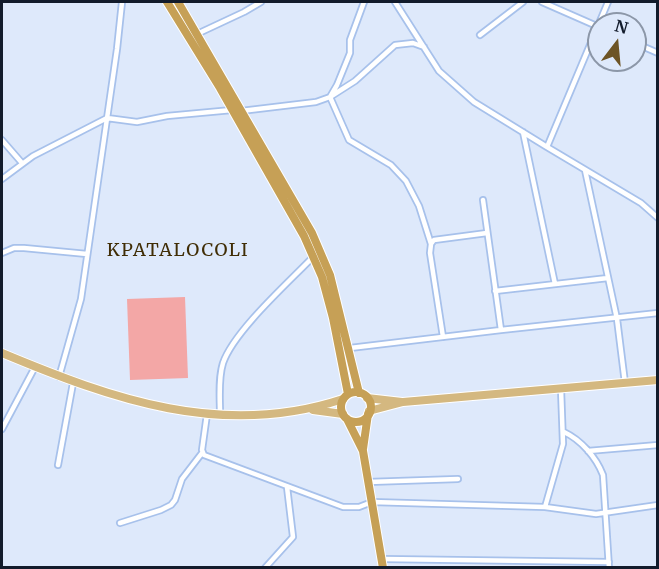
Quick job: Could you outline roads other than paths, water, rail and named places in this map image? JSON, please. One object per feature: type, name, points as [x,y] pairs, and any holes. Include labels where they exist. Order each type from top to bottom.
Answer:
[{"type":"highway","points":[[167,2],[296,221],[313,257],[333,318],[345,397],[341,406],[363,451],[382,563]]},
{"type":"highway","points":[[178,2],[312,233],[330,275],[350,348],[359,393],[367,398],[370,405],[363,451]]},
{"type":"highway","points":[[345,397],[359,393]]},
{"type":"highway","points":[[345,416],[358,421],[369,413]]},
{"type":"main road","points":[[2,353],[73,383],[143,404],[207,414],[269,415],[309,410],[345,397]]},
{"type":"main road","points":[[367,398],[404,402],[657,380]]},
{"type":"main road","points":[[369,413],[404,402]]},
{"type":"main road","points":[[309,410],[345,416]]},
{"type":"street","points":[[59,377],[81,298],[122,2]]},
{"type":"street","points":[[197,34],[261,2]]},
{"type":"street","points":[[330,97],[338,85],[350,53],[350,40],[364,2]]},
{"type":"street","points":[[395,2],[439,71],[474,102],[641,203],[657,218]]},
{"type":"street","points":[[480,35],[523,2]]},
{"type":"street","points":[[542,2],[587,22]]},
{"type":"street","points":[[242,111],[302,105],[330,97],[355,81],[395,45],[413,44],[424,47]]},
{"type":"street","points":[[547,147],[587,53]]},
{"type":"street","points":[[330,97],[349,140],[391,165],[406,181],[419,206],[431,244],[430,253],[443,337]]},
{"type":"street","points":[[2,179],[21,163],[107,118],[137,122],[167,116],[232,110]]},
{"type":"street","points":[[523,132],[555,284]]},
{"type":"street","points":[[2,140],[21,163]]},
{"type":"street","points":[[585,170],[617,319],[625,383]]},
{"type":"street","points":[[483,200],[501,330]]},
{"type":"street","points":[[431,244],[434,240],[486,233]]},
{"type":"street","points":[[2,252],[24,248],[87,254]]},
{"type":"street","points":[[220,414],[221,371],[227,355],[260,311],[313,257]]},
{"type":"street","points":[[495,291],[609,278]]},
{"type":"street","points":[[350,348],[657,314]]},
{"type":"street","points":[[2,429],[35,367]]},
{"type":"street","points":[[58,465],[73,383]]},
{"type":"street","points":[[545,507],[562,452],[564,432],[561,389]]},
{"type":"street","points":[[120,524],[161,510],[175,500],[182,479],[202,453],[207,414]]},
{"type":"street","points":[[382,563],[506,560],[609,565],[603,475],[600,466],[588,451],[564,432]]},
{"type":"street","points":[[588,451],[657,445]]},
{"type":"street","points":[[202,453],[343,507],[359,507],[372,502],[545,507],[585,513],[657,505]]},
{"type":"street","points":[[368,482],[458,479]]},
{"type":"street","points":[[265,567],[293,537],[286,487]]},
{"type":"street","points":[[506,560],[507,567]]},
{"type":"street","points":[[552,561],[554,567]]},
{"type":"district","name":"KPATALOCOLI","points":[[178,251]]}]
